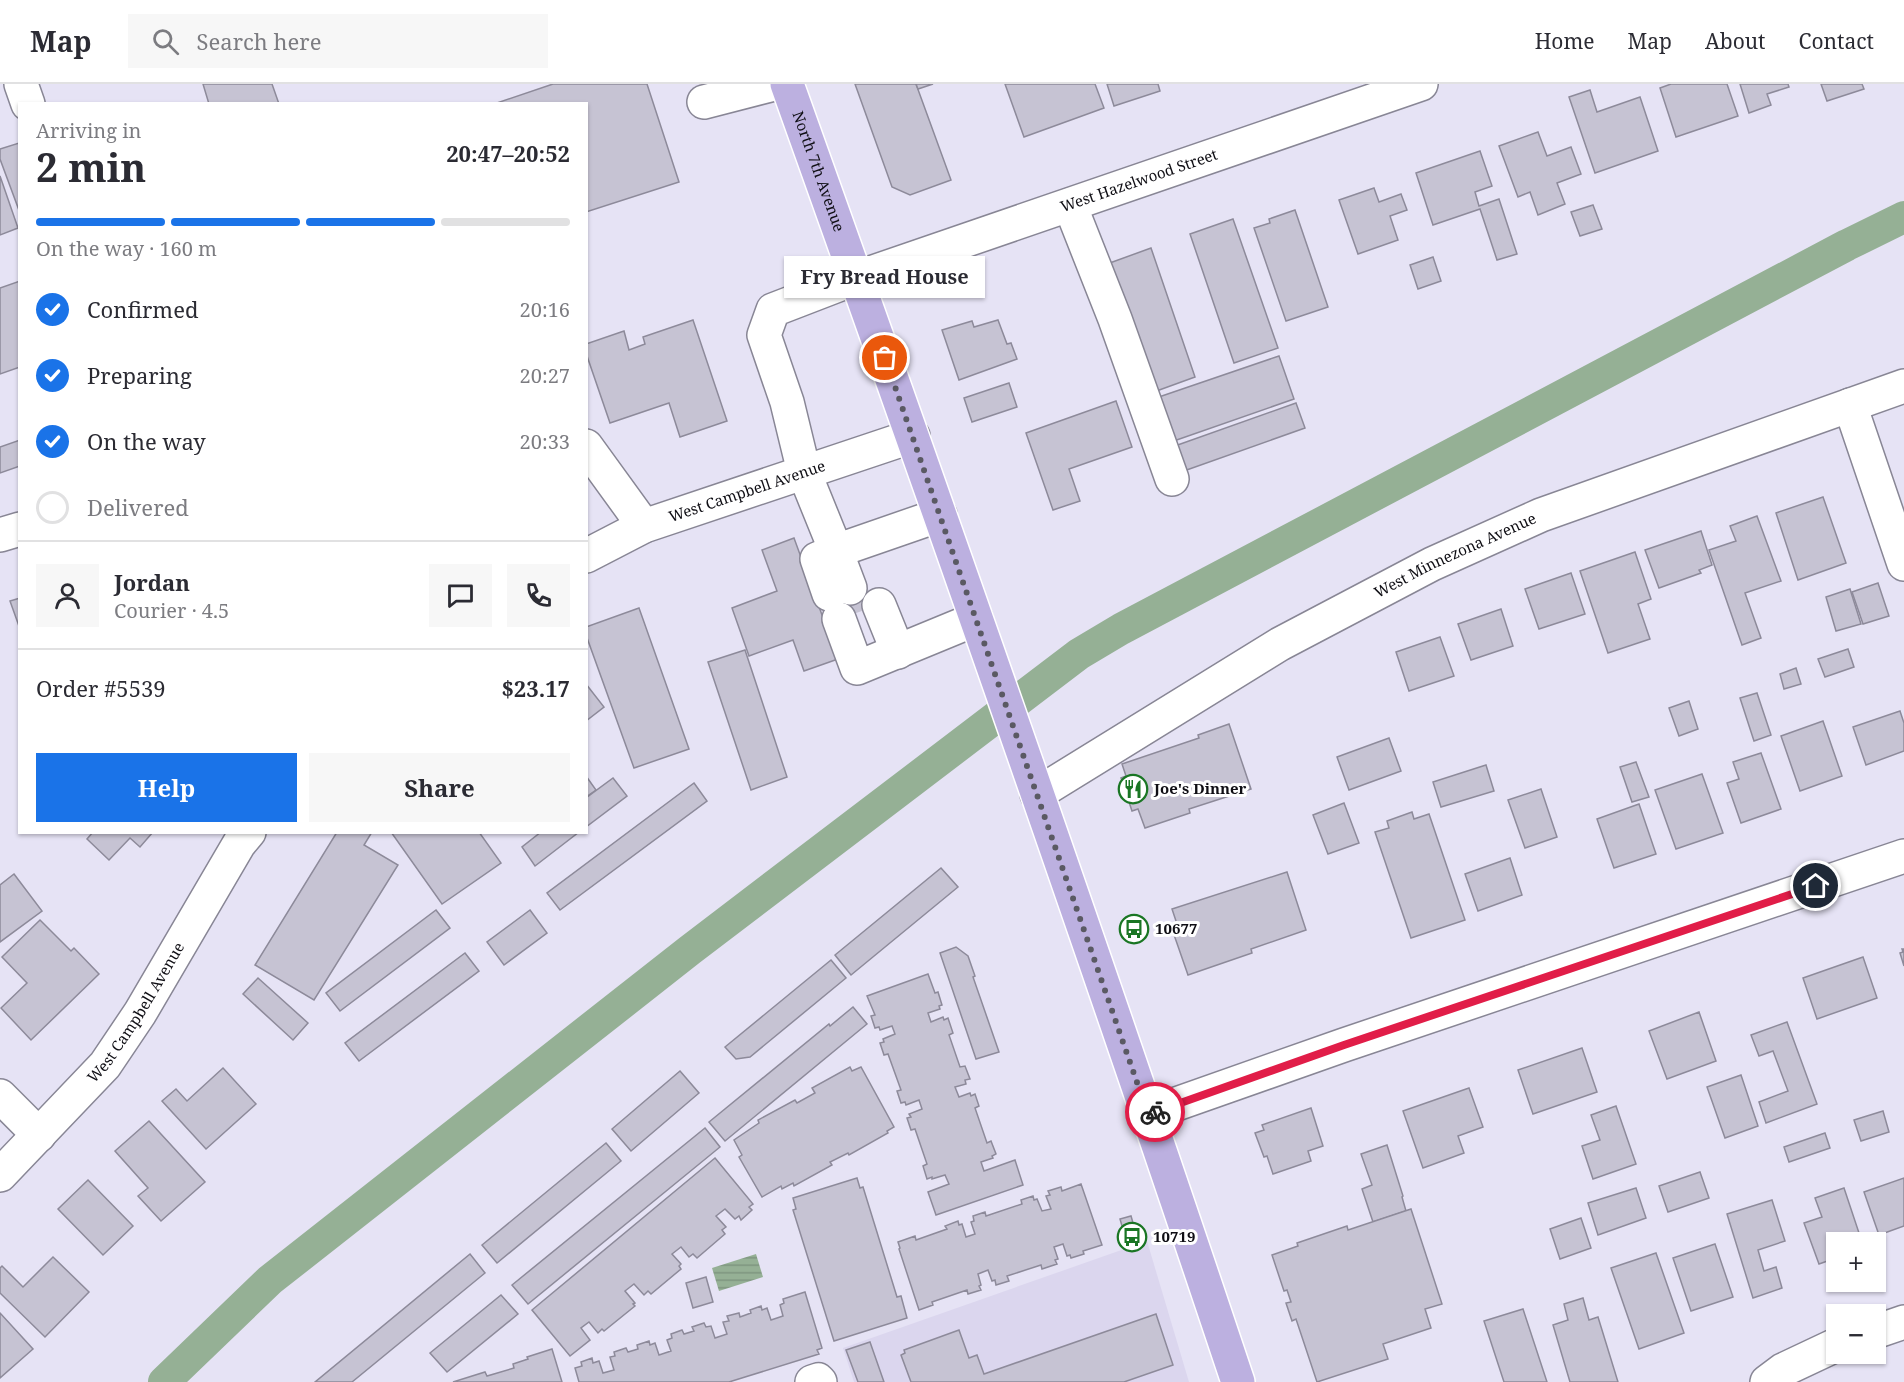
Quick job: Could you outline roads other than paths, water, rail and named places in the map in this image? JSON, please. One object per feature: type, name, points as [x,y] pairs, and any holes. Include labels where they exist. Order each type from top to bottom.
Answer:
[{"type":"main road","name":"North 7th Avenue","points":[[787,84],[1022,749],[1238,1382]]},
{"type":"street","points":[[21,84],[27,102]]},
{"type":"street","points":[[704,102],[774,84]]},
{"type":"street","name":"West Hazelwood Street","points":[[854,600],[846,548],[804,472],[787,402],[764,335],[774,310],[856,278],[1420,84]]},
{"type":"street","points":[[1070,205],[1115,319],[1172,479]]},
{"type":"street","name":"West Minnezona Avenue","points":[[1037,794],[1280,644],[1432,564],[1541,514],[1904,386]]},
{"type":"street","points":[[1850,405],[1904,564]]},
{"type":"street","name":"West Campbell Avenue","points":[[588,555],[644,526],[913,436]]},
{"type":"street","points":[[588,449],[644,526]]},
{"type":"street","points":[[846,548],[940,515]]},
{"type":"street","points":[[0,535],[18,530]]},
{"type":"street","points":[[854,600],[856,668],[976,619]]},
{"type":"street","points":[[854,600],[888,656]]},
{"type":"street","name":"West Campbell Avenue","points":[[0,1175],[105,1065],[140,1012],[239,844],[247,834]]},
{"type":"street","points":[[1148,1114],[1344,1045],[1904,856]]},
{"type":"street","points":[[0,1096],[39,1135]]},
{"type":"street","points":[[1886,1328],[1904,1322]]},
{"type":"street","points":[[1767,1382],[1783,1370],[1826,1350]]},
{"type":"street","points":[[812,1382],[818,1380],[820,1382]]},
{"type":"waterway","points":[[164,1382],[270,1280],[690,950],[1079,654],[1121,629],[1904,217]]},
{"type":"tunnel","points":[[850,588],[859,612]]},
{"type":"place","name":"Fry Bread House","points":[[885,358]]},
{"type":"place","name":"Joe's Dinner","points":[[1133,789]]},
{"type":"place","name":"10677","points":[[1134,929]]},
{"type":"place","name":"10719","points":[[1132,1237]]}]
